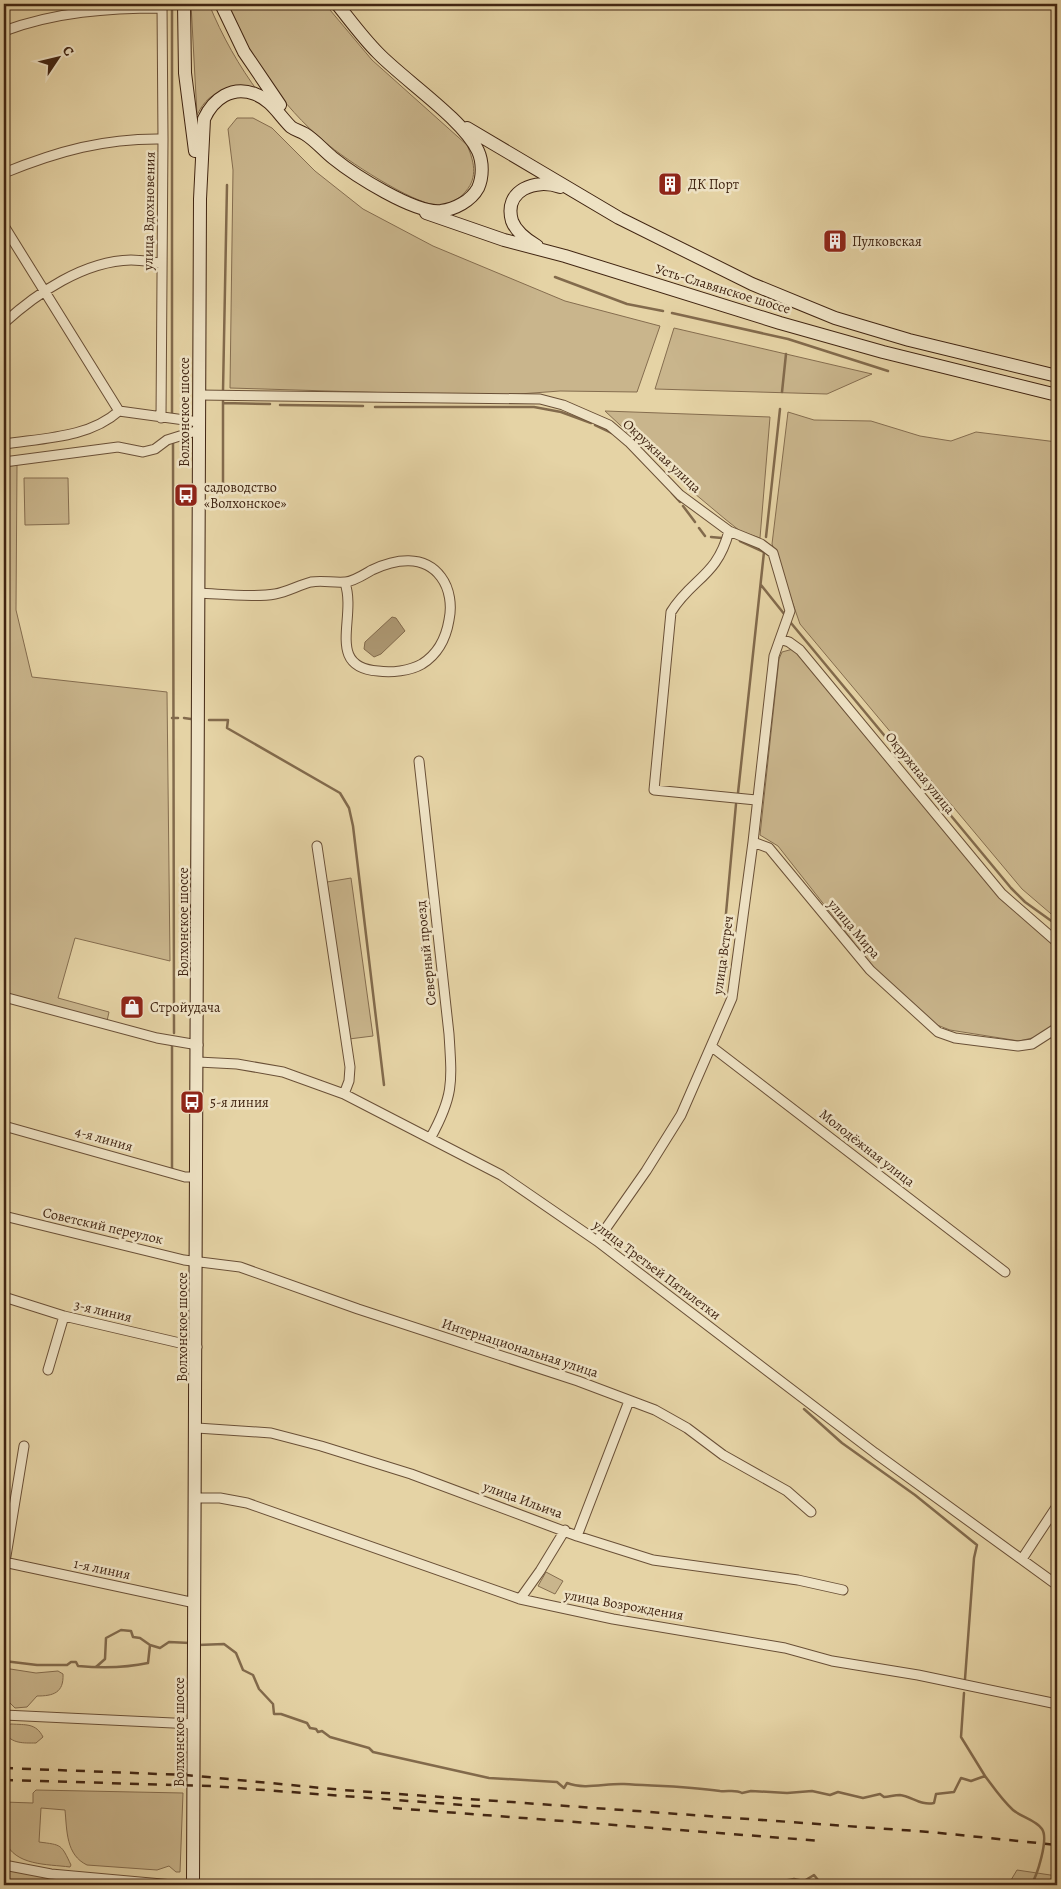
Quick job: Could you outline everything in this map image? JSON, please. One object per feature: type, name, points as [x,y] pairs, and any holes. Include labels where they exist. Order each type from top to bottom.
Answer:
[{"type":"main road","name":"Волхонское шоссе","points":[[184,4],[185,73],[200,199]]},
{"type":"main road","points":[[221,4],[256,73],[270,93],[306,134]]},
{"type":"main road","name":"Волхонское шоссе","points":[[193,1885],[197,1347],[200,199],[204,119],[209,109],[226,94],[239,91],[262,98],[293,128],[306,134],[335,160],[387,192],[411,205],[426,210],[440,211],[456,207],[475,193],[482,176],[479,152],[472,140],[444,112],[378,53],[337,4]]},
{"type":"main road","name":"Усть-Славянское шоссе","points":[[444,112],[486,141],[550,176],[589,201],[752,284],[835,318],[909,340],[1057,376]]},
{"type":"main road","points":[[565,256],[540,248],[522,236],[512,221],[512,208],[516,196],[523,188],[535,183],[548,182],[589,201]]},
{"type":"main road","name":"Усть-Славянское шоссе","points":[[387,192],[419,210],[462,227],[565,256],[837,339],[1057,395]]},
{"type":"street","points":[[4,31],[25,23],[67,14],[109,8],[162,6]]},
{"type":"street","name":"улица Вдохновения","points":[[161,418],[164,139],[162,6]]},
{"type":"street","points":[[4,173],[68,149],[111,141],[164,139]]},
{"type":"street","points":[[4,226],[119,411],[199,426]]},
{"type":"street","points":[[4,323],[44,292],[93,267],[130,260],[162,263]]},
{"type":"street","points":[[1040,372],[1057,367]]},
{"type":"street","name":"Окружная улица","points":[[200,395],[540,399],[550,401],[609,426],[629,442],[680,495],[729,531],[761,544],[773,552],[790,611],[780,639],[789,642],[800,650],[1002,894],[1057,942]]},
{"type":"street","points":[[4,444],[92,430],[106,422],[119,411]]},
{"type":"street","points":[[4,462],[118,447],[143,452],[155,449],[167,440],[199,426]]},
{"type":"street","points":[[729,531],[722,552],[710,571],[676,603],[671,612],[654,790],[756,800]]},
{"type":"street","points":[[199,593],[274,594],[310,582],[328,580],[346,583],[391,563],[411,560],[424,562],[435,569],[449,592],[450,616],[447,633],[435,653],[421,664],[404,670],[386,672],[358,667],[349,660],[346,648],[349,594],[346,583]]},
{"type":"street","name":"улица Встреч","points":[[597,1241],[646,1171],[681,1115],[732,998],[753,842],[756,800],[774,656],[780,639]]},
{"type":"street","name":"Северный проезд","points":[[419,761],[452,1076],[450,1097],[431,1138]]},
{"type":"street","name":"улица Мира","points":[[753,842],[769,848],[870,970],[938,1032],[955,1038],[1018,1046],[1032,1044],[1057,1028]]},
{"type":"street","points":[[317,846],[350,1067],[349,1081],[344,1094]]},
{"type":"street","points":[[4,997],[157,1038],[198,1045]]},
{"type":"street","name":"Молодёжная улица","points":[[712,1047],[1005,1272]]},
{"type":"street","name":"улица Третьей Пятилетки","points":[[198,1062],[237,1064],[283,1072],[344,1094],[501,1175],[597,1241],[875,1453],[1057,1585]]},
{"type":"street","name":"4-я линия","points":[[4,1126],[185,1177],[197,1176]]},
{"type":"street","name":"Советский переулок","points":[[4,1216],[197,1262]]},
{"type":"street","name":"Интернациональная улица","points":[[197,1262],[240,1267],[358,1309],[578,1381],[655,1410],[687,1428],[723,1455],[786,1491],[811,1512]]},
{"type":"street","name":"3-я линия","points":[[4,1297],[64,1316],[197,1347]]},
{"type":"street","points":[[48,1370],[64,1316]]},
{"type":"street","points":[[577,1536],[630,1401]]},
{"type":"street","name":"улица Ильича","points":[[196,1428],[229,1428],[271,1433],[321,1446],[411,1474],[577,1536],[653,1560],[798,1580],[843,1590]]},
{"type":"street","points":[[4,1562],[24,1446]]},
{"type":"street","name":"улица Возрождения","points":[[196,1498],[220,1498],[247,1503],[520,1599],[614,1619],[785,1648],[832,1661],[918,1675],[1057,1704]]},
{"type":"street","points":[[1022,1559],[1057,1506]]},
{"type":"street","points":[[520,1599],[565,1530]]},
{"type":"street","name":"1-я линия","points":[[4,1562],[195,1603]]},
{"type":"street","points":[[5,1713],[194,1724]]},
{"type":"street","points":[[4,1857],[14,1867]]},
{"type":"street","points":[[4,1865],[51,1874],[173,1885]]},
{"type":"shaded area","points":[[191,4],[209,4],[231,50],[259,93],[231,91],[216,94],[209,98],[197,115]]},
{"type":"shaded area","points":[[227,4],[325,4],[372,60],[467,145],[474,169],[470,186],[457,200],[441,205],[426,203],[396,189],[334,150],[294,113],[280,96],[245,42]]},
{"type":"shaded area","points":[[237,118],[253,118],[272,128],[315,171],[363,209],[433,246],[565,301],[660,326],[637,392],[560,391],[492,396],[230,388],[233,170],[228,129]]},
{"type":"shaded area","points":[[674,328],[872,374],[827,394],[655,389]]},
{"type":"shaded area","points":[[605,411],[770,417],[760,538],[740,531],[725,519],[682,483]]},
{"type":"shaded area","points":[[788,412],[814,420],[871,421],[920,436],[951,441],[976,432],[1057,442],[1057,919],[1022,889],[800,624],[772,544]]},
{"type":"shaded area","points":[[17,465],[16,610],[32,677],[167,692],[170,961],[75,938],[58,998],[109,1012],[107,1021],[4,993],[4,467]]},
{"type":"shaded area","points":[[24,478],[68,478],[69,524],[25,525]]},
{"type":"shaded area","points":[[392,617],[396,618],[405,631],[381,654],[374,657],[364,649],[365,642]]},
{"type":"shaded area","points":[[796,650],[1000,896],[1057,945],[1057,1024],[1041,1036],[1019,1041],[950,1030],[937,1025],[877,972],[778,846],[760,835],[779,659],[782,652]]},
{"type":"shaded area","points":[[351,878],[373,1036],[349,1039],[327,882]]},
{"type":"shaded area","points":[[546,1572],[563,1581],[555,1594],[538,1586]]},
{"type":"shaded area","points":[[4,1668],[36,1673],[58,1671],[63,1674],[62,1685],[53,1694],[37,1696],[27,1707],[15,1708],[6,1699]]},
{"type":"shaded area","points":[[11,1724],[34,1727],[43,1737],[36,1743],[14,1741],[4,1732],[5,1726]]},
{"type":"shaded area","points":[[36,1790],[183,1793],[180,1872],[176,1872],[169,1866],[157,1870],[87,1865],[80,1861],[71,1849],[67,1834],[65,1810],[41,1808],[39,1842],[57,1845],[63,1849],[71,1865],[70,1867],[33,1862],[16,1855],[10,1849],[4,1837],[2,1827],[4,1802],[33,1803],[33,1793]]},
{"type":"shaded area","points":[[4,1870],[45,1876],[148,1885],[4,1885]]},
{"type":"shaded area","points":[[1017,1870],[1057,1876],[1057,1885],[1008,1885]]},
{"type":"waterway","points":[[172,4],[172,415]]},
{"type":"waterway","points":[[223,391],[227,185]]},
{"type":"waterway","points":[[555,277],[627,304],[663,311]]},
{"type":"waterway","points":[[672,313],[788,339],[888,371]]},
{"type":"waterway","points":[[782,392],[786,354]]},
{"type":"waterway","points":[[223,401],[223,484]]},
{"type":"waterway","points":[[223,403],[270,404]]},
{"type":"waterway","points":[[280,405],[363,406]]},
{"type":"waterway","points":[[375,407],[534,407],[561,412],[591,423]]},
{"type":"waterway","points":[[766,537],[780,409]]},
{"type":"waterway","points":[[595,425],[612,433]]},
{"type":"waterway","points":[[173,441],[174,1033]]},
{"type":"waterway","points":[[672,493],[680,502]]},
{"type":"waterway","points":[[683,506],[695,522]]},
{"type":"waterway","points":[[699,528],[705,536]]},
{"type":"waterway","points":[[711,537],[722,538]]},
{"type":"waterway","points":[[738,793],[764,552],[740,541]]},
{"type":"waterway","points":[[761,585],[785,615]]},
{"type":"waterway","points":[[791,623],[1011,888],[1025,902],[1057,925]]},
{"type":"waterway","points":[[172,718],[178,718]]},
{"type":"waterway","points":[[184,718],[191,719]]},
{"type":"waterway","points":[[209,720],[228,720],[227,728],[340,793],[349,808],[353,826],[384,1085]]},
{"type":"waterway","points":[[722,957],[736,804]]},
{"type":"waterway","points":[[172,1045],[172,1169]]},
{"type":"waterway","points":[[804,1409],[842,1443],[915,1495],[977,1545],[974,1558],[965,1679]]},
{"type":"waterway","points":[[96,1667],[105,1659],[106,1638],[121,1630],[131,1631],[133,1637],[140,1638],[150,1645]]},
{"type":"waterway","points":[[4,1661],[37,1665],[67,1665],[71,1662],[76,1662],[78,1666],[87,1667],[131,1666],[148,1663],[150,1645],[160,1648],[169,1642],[190,1643]]},
{"type":"waterway","points":[[198,1645],[224,1644],[236,1653],[243,1670],[253,1675],[259,1689],[273,1704],[274,1714],[281,1714],[307,1723],[310,1728],[316,1729],[318,1732],[322,1731],[330,1737],[369,1748],[373,1752],[489,1778],[557,1782],[564,1788],[567,1783],[581,1786],[624,1784],[684,1787],[742,1793],[751,1791],[787,1793],[812,1791],[830,1795],[838,1792],[863,1798],[880,1794],[884,1797],[900,1795],[929,1804],[934,1803],[936,1794],[954,1792],[961,1778],[971,1781],[985,1776],[1013,1810],[1036,1823],[1042,1829],[1044,1834],[1043,1849],[1039,1866],[1031,1885]]},
{"type":"waterway","points":[[964,1693],[961,1737],[985,1776]]},
{"type":"waterway","points":[[760,1885],[794,1879],[804,1881],[814,1875],[818,1880],[835,1882],[838,1885]]},
{"type":"railway","points":[[4,1768],[186,1775],[343,1790],[930,1832],[1057,1845]]},
{"type":"railway","points":[[4,1780],[211,1786],[489,1807]]},
{"type":"railway","points":[[393,1808],[822,1841]]},
{"type":"place","name":"ДК Порт","points":[[670,184]]},
{"type":"place","name":"Пулковская","points":[[835,241]]},
{"type":"place","name":"садоводство «Волхонское»","points":[[186,495]]},
{"type":"place","name":"Стройудача","points":[[132,1007]]},
{"type":"place","name":"5-я линия","points":[[192,1102]]}]
